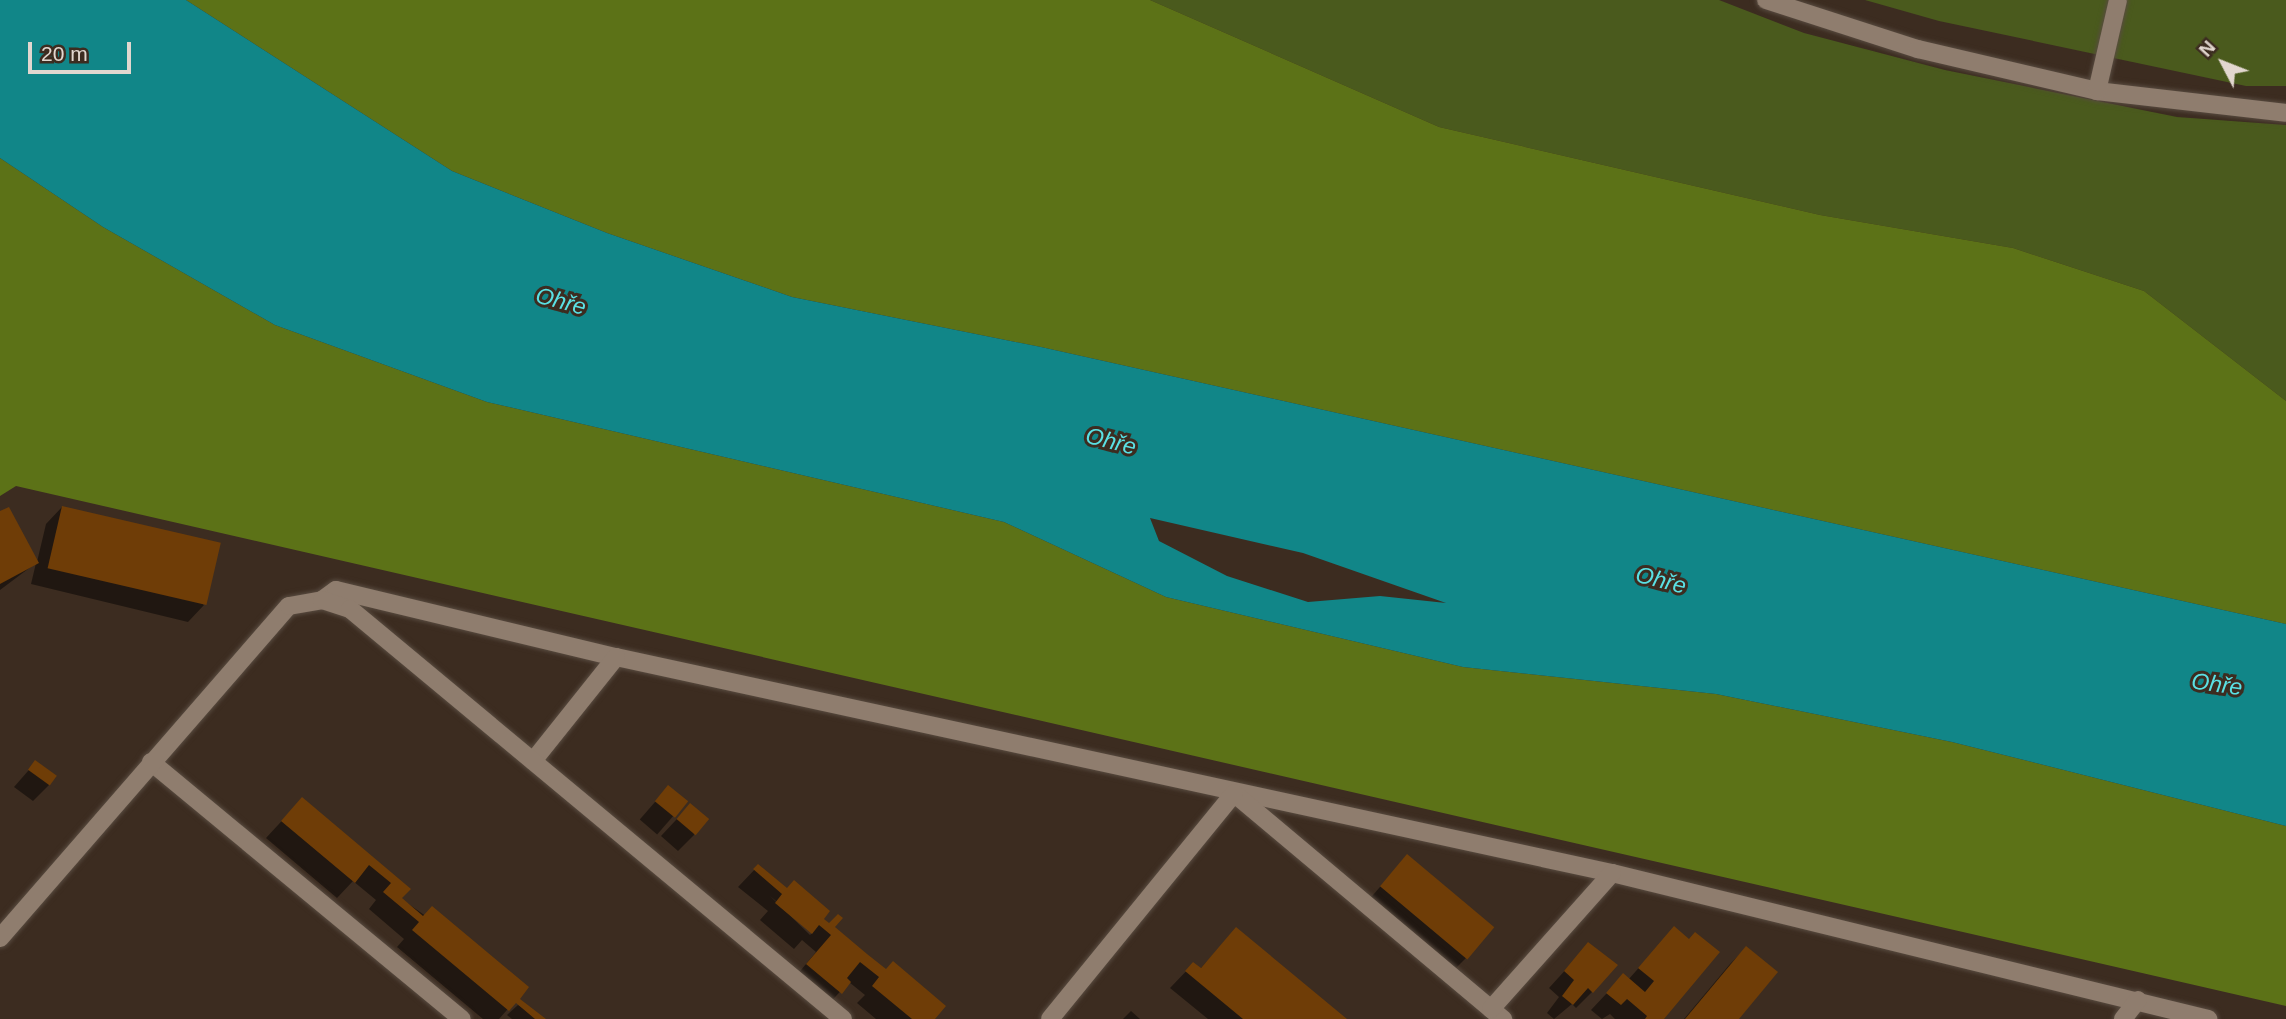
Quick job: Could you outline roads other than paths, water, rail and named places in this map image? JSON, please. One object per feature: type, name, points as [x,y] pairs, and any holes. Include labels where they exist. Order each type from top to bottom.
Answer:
[{"type":"street","points":[[1766,0],[1918,49],[2097,91],[2286,113]]},
{"type":"street","points":[[2097,91],[2118,0]]},
{"type":"street","points":[[0,938],[289,606],[322,600],[336,590],[617,657],[1612,873],[2208,1019]]},
{"type":"street","points":[[322,600],[350,610],[843,1019]]},
{"type":"street","points":[[533,761],[617,657]]},
{"type":"street","points":[[151,762],[462,1019]]},
{"type":"street","points":[[1234,793],[1497,1014],[1612,873]]},
{"type":"street","points":[[1050,1019],[1234,793]]},
{"type":"street","points":[[2123,1019],[2138,1000]]},
{"type":"water","name":"Ohře","points":[[0,0],[186,0],[452,171],[607,233],[792,297],[1041,347],[2286,624],[2286,826],[1952,742],[1716,694],[1463,667],[1166,597],[1004,522],[487,402],[275,325],[103,227],[0,158]],"holes":[[[1150,518],[1303,553],[1446,603],[1380,596],[1308,602],[1227,576],[1159,541]]]}]
